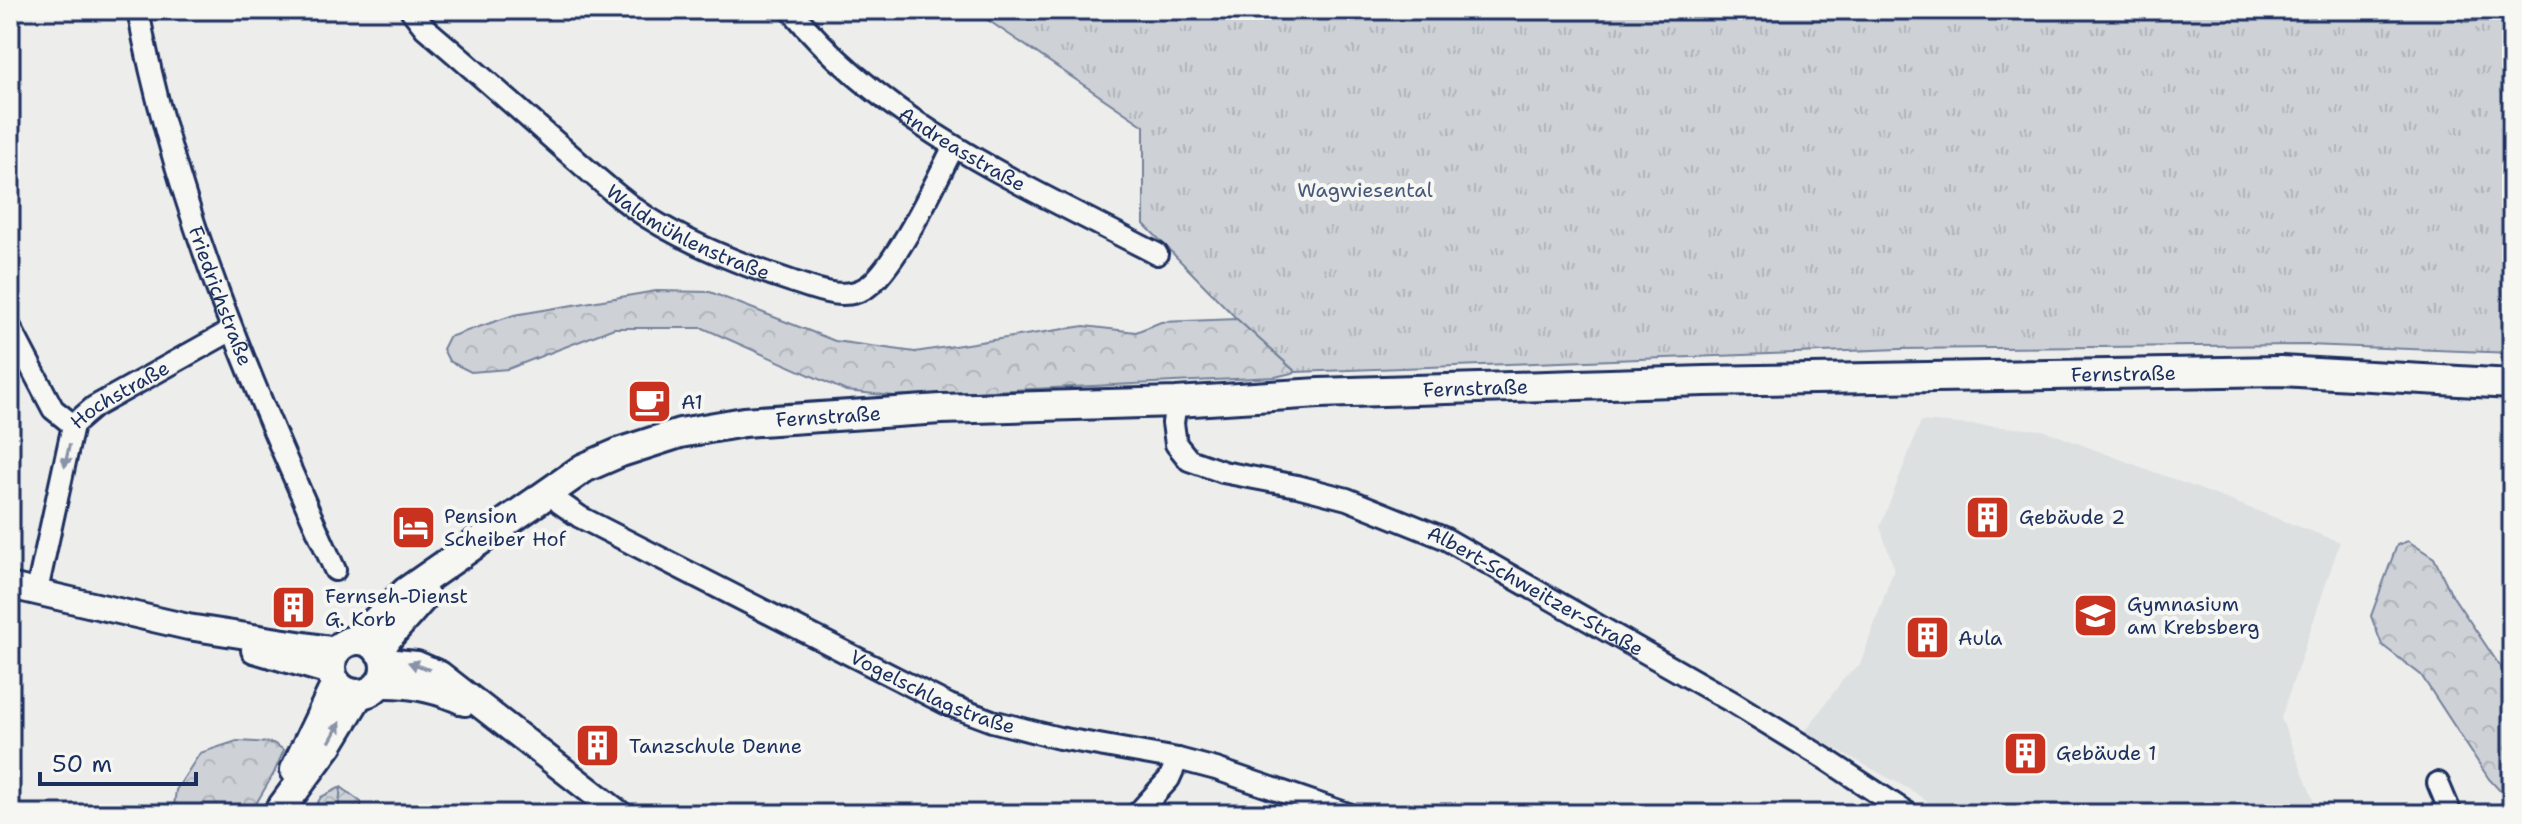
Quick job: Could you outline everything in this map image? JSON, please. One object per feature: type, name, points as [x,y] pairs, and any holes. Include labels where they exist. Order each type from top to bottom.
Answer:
[{"type":"main road","name":"Fernstraße","points":[[276,814],[358,668],[473,547],[584,468],[680,433],[744,422],[941,409],[1689,382],[2281,371],[2512,384]]},
{"type":"street","name":"Friedrichstraße","points":[[138,10],[145,50],[187,210],[232,330],[335,570]]},
{"type":"street","name":"Waldmühlenstraße","points":[[411,10],[425,28],[625,201],[677,234],[766,272],[821,291],[845,294],[866,288],[880,275],[914,222],[953,148]]},
{"type":"street","name":"Andreasstraße","points":[[791,10],[808,31],[876,93],[953,148],[1157,254]]},
{"type":"street","points":[[10,327],[53,409],[73,425]]},
{"type":"street","name":"Hochstraße","points":[[37,591],[73,425],[94,407],[232,330]]},
{"type":"street","name":"Albert-Schweitzer-Straße","points":[[1176,402],[1173,423],[1176,444],[1189,460],[1223,472],[1347,499],[1444,538],[1734,703],[1909,814]]},
{"type":"street","name":"Vogelschlagstraße","points":[[550,491],[560,503],[580,517],[949,705],[992,721],[1059,738],[1178,759],[1216,769],[1348,814]]},
{"type":"street","points":[[10,586],[358,668],[398,684],[458,699],[495,717],[620,814]]},
{"type":"street","points":[[1137,814],[1169,779],[1178,759]]},
{"type":"street","points":[[2438,783],[2451,814]]},
{"type":"shaded area","name":"Gymnasium am Krebsberg","points":[[1921,421],[2043,430],[2340,542],[2281,718],[2313,799],[2311,814],[1944,814],[1914,792],[1805,732],[1844,678],[1860,665],[1894,568],[1880,527]]},
{"type":"green space","name":"Wagwiesental","points":[[973,10],[2462,10],[2463,22],[2512,19],[2512,353],[2307,345],[1900,349],[1296,372],[1237,319],[1144,224],[1144,126]]},
{"type":"green space","points":[[2462,10],[2512,10],[2512,19],[2463,22]]},
{"type":"green space","points":[[656,291],[710,292],[835,341],[915,352],[1084,326],[1136,332],[1161,322],[1237,319],[1296,372],[1275,377],[894,396],[846,391],[703,328],[614,328],[508,369],[471,372],[449,361],[443,349],[449,337],[514,315]]},
{"type":"green space","points":[[2408,541],[2434,558],[2452,595],[2512,684],[2512,804],[2489,779],[2421,675],[2382,645],[2371,616],[2397,545]]},
{"type":"green space","points":[[237,741],[273,743],[284,750],[250,814],[173,814],[176,790],[200,753]]},
{"type":"green space","points":[[341,787],[338,814],[311,814],[321,797]]},
{"type":"green space","points":[[341,787],[361,802],[362,814],[338,814]]},
{"type":"place","name":"A1","points":[[650,402]]},
{"type":"place","name":"Gebäude 2","points":[[1988,517]]},
{"type":"place","name":"Pension Scheiber Hof","points":[[413,527]]},
{"type":"place","name":"Fernseh-Dienst G. Korb","points":[[294,608]]},
{"type":"place","name":"Gymnasium am Krebsberg","points":[[2096,616]]},
{"type":"place","name":"Aula","points":[[1927,638]]},
{"type":"place","name":"Tanzschule Denne","points":[[598,746]]},
{"type":"place","name":"Gebäude 1","points":[[2025,753]]}]
